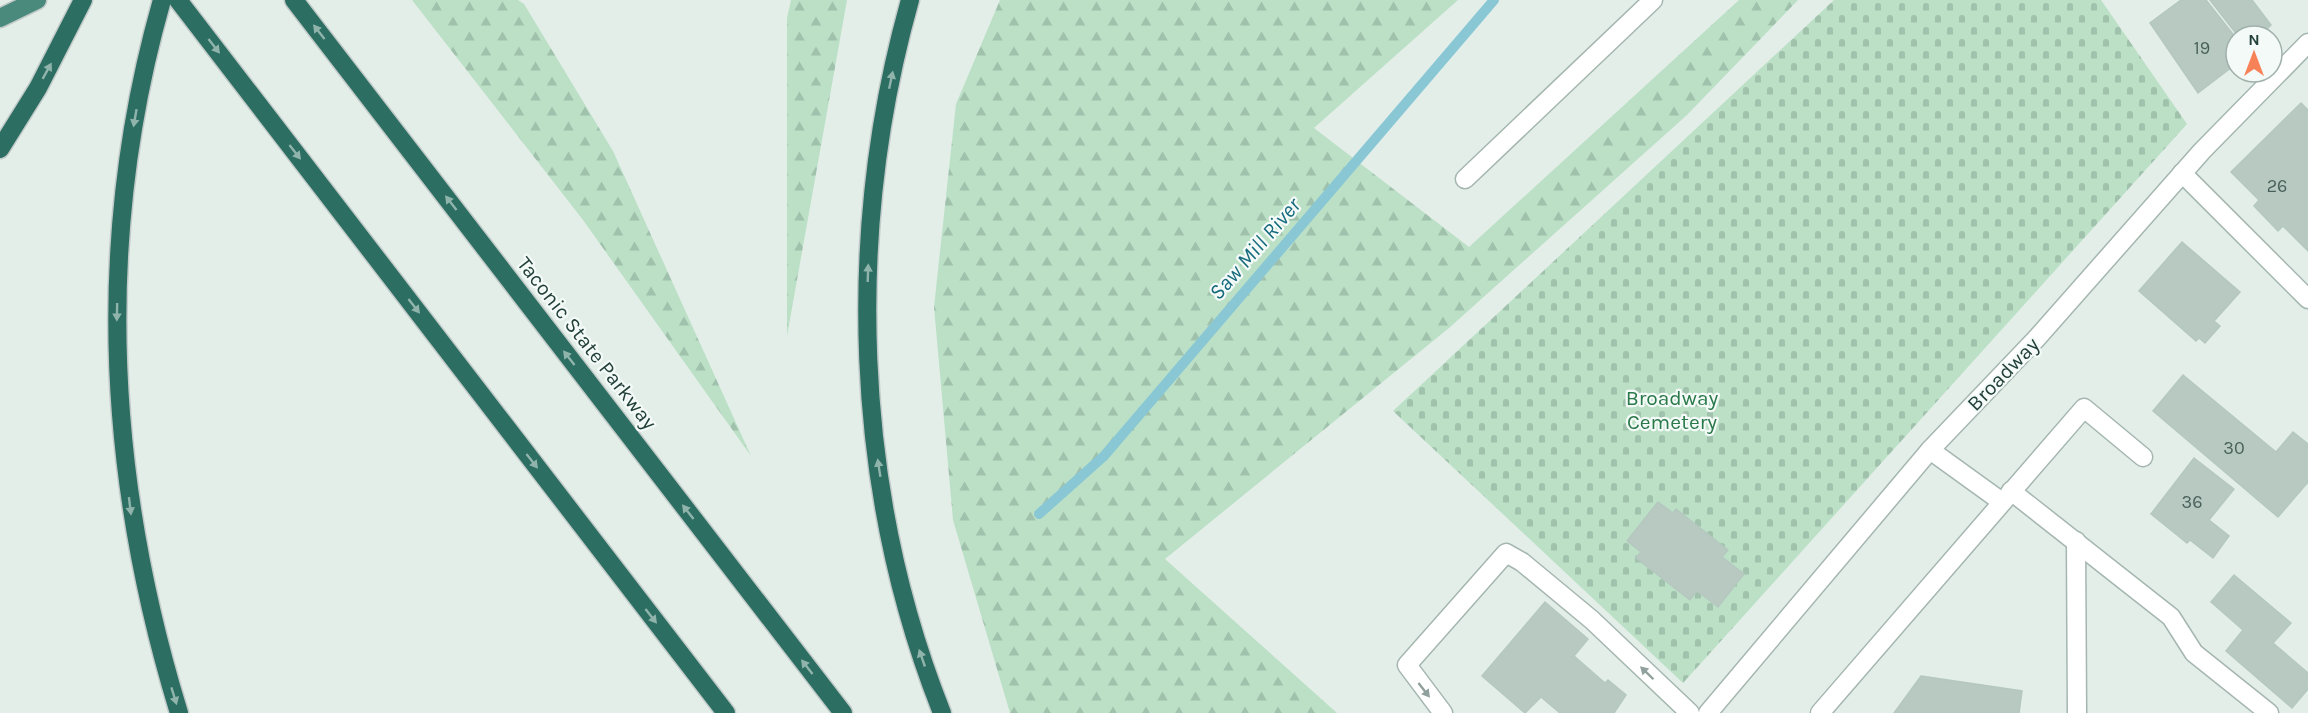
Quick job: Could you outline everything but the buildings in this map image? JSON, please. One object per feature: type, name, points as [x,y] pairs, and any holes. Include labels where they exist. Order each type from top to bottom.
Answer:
[{"type":"highway","points":[[0,18],[37,0]]},
{"type":"highway","points":[[0,149],[18,122],[83,0]]},
{"type":"highway","points":[[162,0],[146,60],[129,151],[122,209],[118,290],[119,400],[124,461],[142,577],[160,652],[179,713]]},
{"type":"highway","points":[[178,0],[726,713]]},
{"type":"highway","name":"Taconic State Parkway","points":[[294,0],[843,713]]},
{"type":"highway","points":[[910,0],[888,93],[877,159],[871,218],[867,341],[878,460],[888,520],[907,605],[942,713]]},
{"type":"street","points":[[1465,178],[1653,0]]},
{"type":"street","name":"Broadway","points":[[1708,713],[1930,450],[2036,339],[2182,173],[2308,43]]},
{"type":"street","points":[[2182,173],[2308,299]]},
{"type":"street","points":[[1820,713],[2084,408],[2143,457]]},
{"type":"street","points":[[1930,450],[2076,541],[2171,617],[2194,653],[2269,713]]},
{"type":"street","points":[[2076,541],[2077,713]]},
{"type":"street","points":[[1443,713],[1407,665],[1506,553],[1522,561],[1592,620],[1690,713]]},
{"type":"green space","points":[[412,0],[518,0],[524,4],[613,151],[751,456],[583,220]]},
{"type":"green space","points":[[791,0],[847,0],[787,336],[787,18]]},
{"type":"green space","points":[[1000,0],[1458,0],[1314,128],[1469,247],[1739,0],[1798,0],[1687,115],[1449,328],[1165,559],[1337,713],[1010,713],[953,520],[934,307],[956,104]]},
{"type":"green space","name":"Broadway Cemetery","points":[[1834,0],[2101,0],[2187,124],[1683,683],[1393,411]]},
{"type":"waterway","name":"Saw Mill River","points":[[1039,514],[1104,456],[1494,0]]}]
